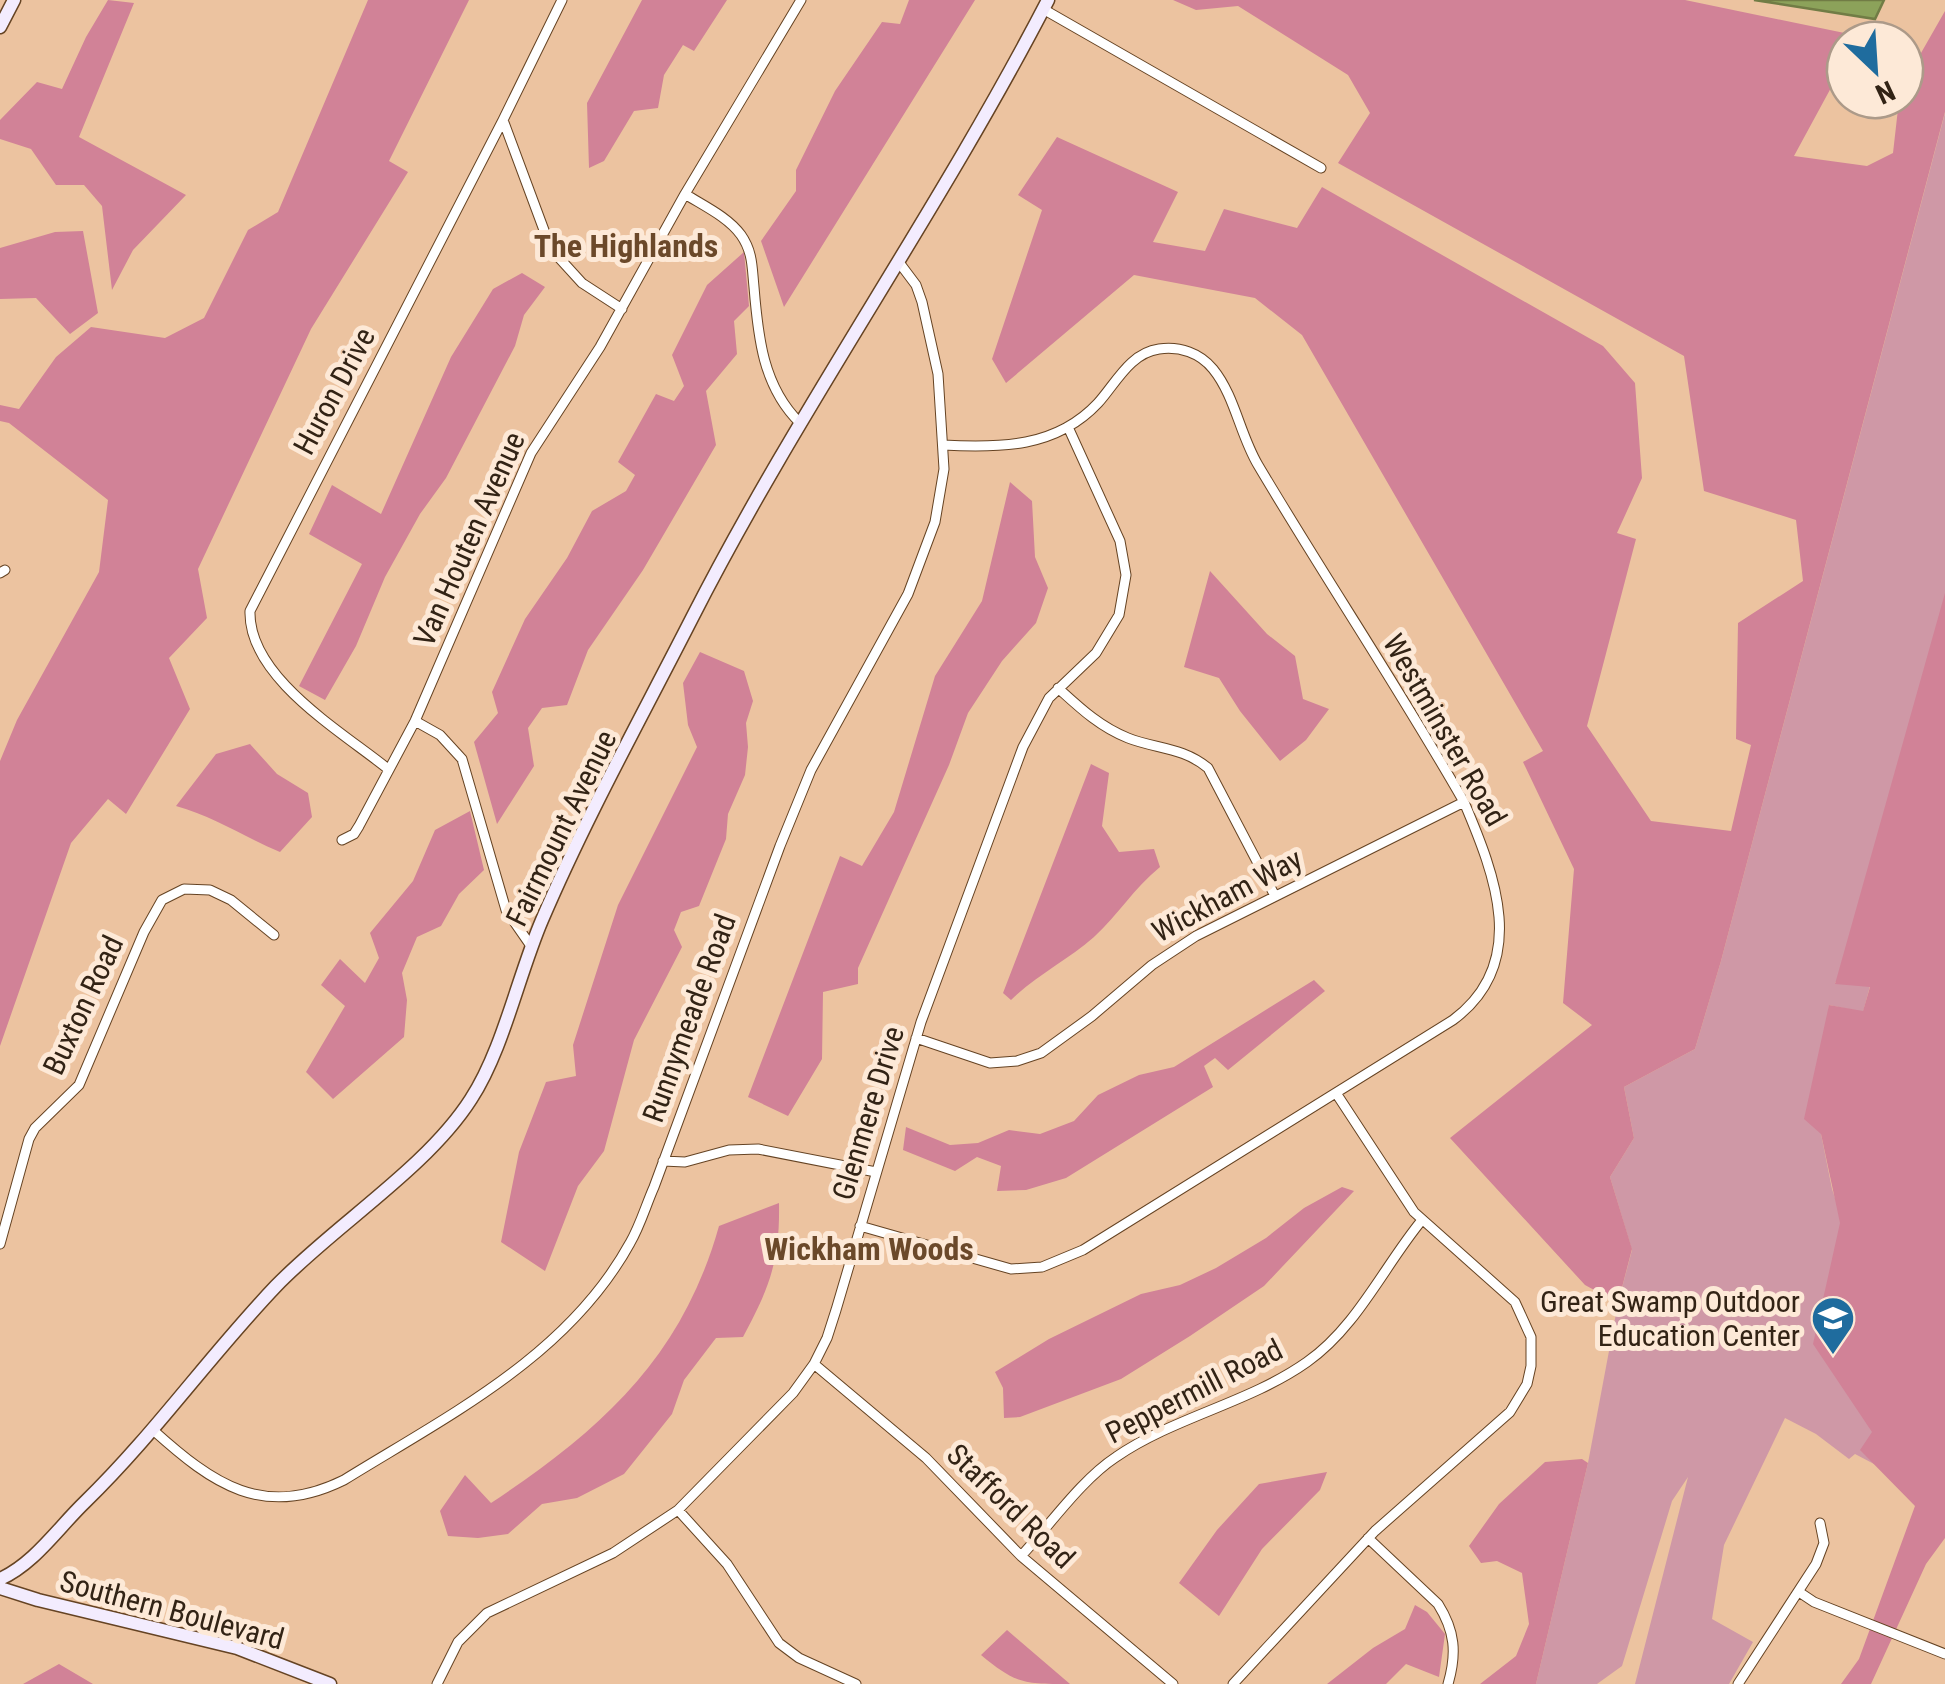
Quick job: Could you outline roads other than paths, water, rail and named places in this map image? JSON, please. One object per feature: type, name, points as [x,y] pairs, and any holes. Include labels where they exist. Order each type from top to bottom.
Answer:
[{"type":"main road","points":[[0,27],[14,0]]},
{"type":"main road","name":"Fairmount Avenue","points":[[0,1580],[17,1572],[153,1430],[276,1286],[418,1160],[463,1110],[485,1072],[560,880],[688,625],[800,422],[1046,5]]},
{"type":"main road","name":"Southern Boulevard","points":[[0,1588],[237,1648],[302,1678],[330,1684]]},
{"type":"street","name":"Huron Drive","points":[[388,769],[284,685],[252,635],[250,611],[562,0]]},
{"type":"street","name":"Van Houten Avenue","points":[[342,840],[360,826],[415,721],[490,553],[520,473],[622,309],[685,194],[801,0]]},
{"type":"street","points":[[1046,5],[1321,168]]},
{"type":"street","points":[[503,120],[552,249],[582,283],[622,309]]},
{"type":"street","points":[[685,194],[730,222],[747,244],[767,370],[781,404],[800,422]]},
{"type":"street","name":"Runnymeade Road","points":[[153,1430],[202,1472],[236,1490],[259,1496],[313,1494],[344,1480],[502,1382],[558,1335],[607,1279],[632,1242],[811,770],[908,594],[930,541],[944,470],[938,374],[916,285],[897,261]]},
{"type":"street","name":"Westminster Road","points":[[860,1226],[997,1267],[1057,1263],[1468,1010],[1496,967],[1500,930],[1494,886],[1464,802],[1254,460],[1225,388],[1208,363],[1188,350],[1151,351],[1133,361],[1099,402],[1068,427],[1039,440],[1004,447],[943,445]]},
{"type":"street","name":"Glenmere Drive","points":[[437,1684],[458,1642],[487,1613],[613,1554],[678,1510],[793,1393],[814,1364],[827,1338],[916,1038],[1023,748],[1049,698],[1096,653],[1124,602],[1125,560],[1114,524],[1068,427]]},
{"type":"street","points":[[1058,688],[1105,727],[1148,745],[1190,754],[1208,768],[1274,896]]},
{"type":"street","points":[[415,721],[440,735],[462,758],[506,910],[531,946]]},
{"type":"street","name":"Wickham Way","points":[[916,1038],[990,1063],[1017,1061],[1041,1053],[1171,952],[1464,802]]},
{"type":"street","name":"Buxton Road","points":[[0,1244],[29,1139],[35,1128],[79,1085],[144,932],[162,900],[184,889],[210,890],[231,900],[274,935]]},
{"type":"street","points":[[1233,1684],[1368,1538],[1510,1412],[1527,1384],[1530,1336],[1515,1302],[1422,1220],[1390,1179],[1336,1093]]},
{"type":"street","points":[[664,1161],[685,1162],[729,1150],[758,1149],[876,1172]]},
{"type":"street","name":"Peppermill Road","points":[[1021,1556],[1118,1454],[1270,1383],[1322,1350],[1422,1220]]},
{"type":"street","name":"Stafford Road","points":[[814,1364],[940,1470],[1021,1556],[1173,1684]]},
{"type":"street","points":[[678,1510],[727,1564],[778,1643],[799,1658],[856,1684]]},
{"type":"street","points":[[1738,1684],[1799,1592],[1824,1543],[1820,1523]]},
{"type":"street","points":[[1368,1538],[1438,1604],[1445,1616],[1454,1645],[1448,1684]]},
{"type":"street","points":[[1799,1592],[1814,1602],[1945,1654]]},
{"type":"place","name":"Great Swamp Outdoor Education Center","points":[[1833,1356]]},
{"type":"district","name":"The Highlands","points":[[626,246]]},
{"type":"district","name":"Wickham Woods","points":[[869,1249]]}]
